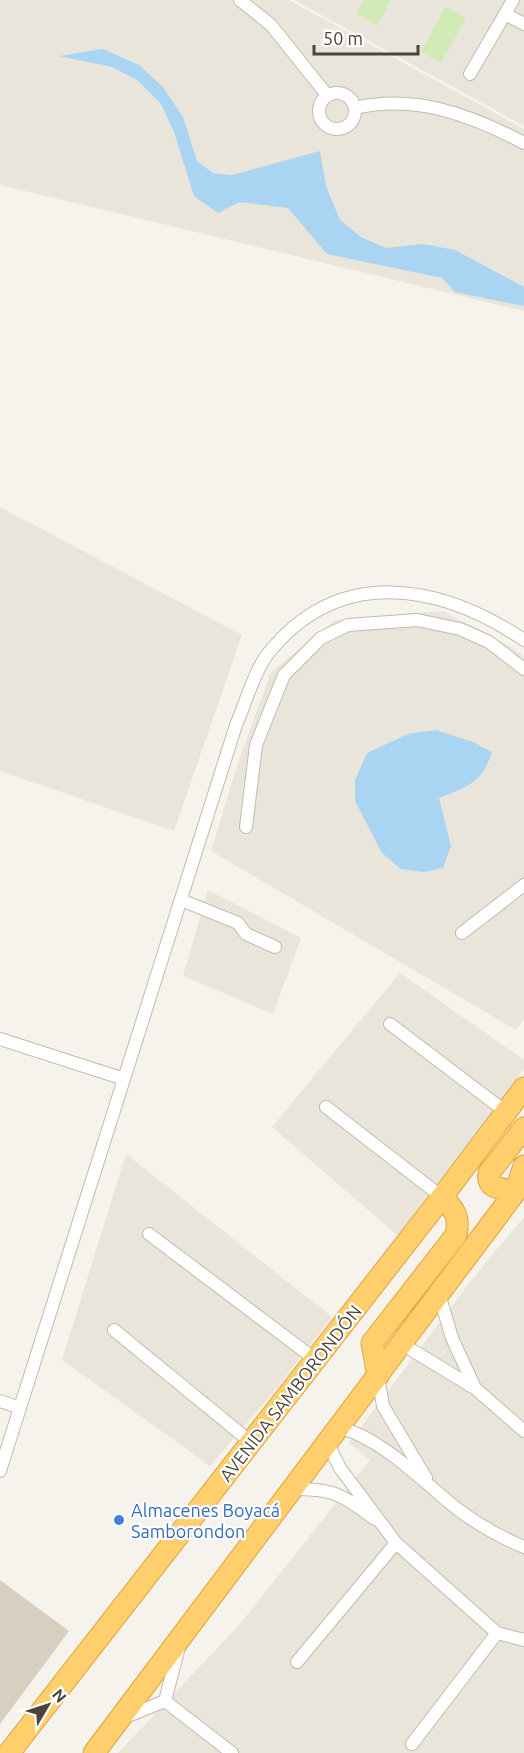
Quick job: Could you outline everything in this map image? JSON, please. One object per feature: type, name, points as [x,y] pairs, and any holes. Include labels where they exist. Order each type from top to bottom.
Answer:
[{"type":"highway","name":"AVENIDA SAMBORONDÓN","points":[[9,1753],[252,1443],[524,1088]]},
{"type":"highway","points":[[516,1191],[498,1189],[491,1186],[488,1180],[489,1173],[524,1128]]},
{"type":"highway","points":[[94,1753],[516,1191],[524,1167]]},
{"type":"highway","points":[[378,1376],[372,1343],[456,1235],[459,1223],[457,1212],[442,1197]]},
{"type":"street","points":[[240,0],[271,26],[327,95]]},
{"type":"street","points":[[470,74],[513,0]]},
{"type":"street","points":[[505,14],[524,24]]},
{"type":"street","points":[[341,92],[352,101],[355,108],[351,122],[339,129],[332,129],[321,120],[318,106],[327,95],[341,92]]},
{"type":"street","points":[[355,108],[375,103],[422,104],[494,127],[524,143]]},
{"type":"street","points":[[0,1472],[236,725],[266,657],[290,630],[322,607],[358,594],[409,592],[457,603],[502,625],[524,640]]},
{"type":"street","points":[[246,827],[256,745],[284,675],[321,638],[348,625],[417,620],[460,629],[489,642],[524,669]]},
{"type":"street","points":[[462,933],[524,885]]},
{"type":"street","points":[[181,900],[238,923],[246,934],[275,947]]},
{"type":"street","points":[[390,1024],[506,1112]]},
{"type":"street","points":[[0,1039],[124,1079]]},
{"type":"street","points":[[326,1107],[442,1197]]},
{"type":"street","points":[[149,1234],[316,1360]]},
{"type":"street","points":[[439,1294],[452,1338],[476,1389]]},
{"type":"street","points":[[114,1330],[252,1443]]},
{"type":"street","points":[[402,1344],[476,1389],[524,1431]]},
{"type":"street","points":[[378,1376],[383,1406],[432,1487]]},
{"type":"street","points":[[0,1401],[20,1408]]},
{"type":"street","points":[[524,1547],[497,1536],[457,1509],[432,1487],[359,1433],[333,1435],[340,1468],[365,1498],[396,1543],[496,1633],[524,1640]]},
{"type":"street","points":[[292,1489],[323,1489],[339,1493],[381,1523]]},
{"type":"street","points":[[297,1662],[396,1543]]},
{"type":"street","points":[[412,1744],[496,1633]]},
{"type":"street","points":[[165,1701],[182,1636]]},
{"type":"street","points":[[119,1719],[165,1701]]},
{"type":"street","points":[[165,1701],[232,1753]]},
{"type":"shaded area","points":[[0,0],[289,0],[524,129],[524,311],[0,185]]},
{"type":"shaded area","points":[[294,0],[524,0],[524,126]]},
{"type":"shaded area","points":[[0,507],[242,635],[174,831],[0,771]]},
{"type":"shaded area","points":[[443,611],[513,648],[524,657],[524,1019],[516,1030],[211,851],[238,763],[271,672],[335,620]]},
{"type":"shaded area","points":[[208,890],[301,938],[273,1014],[183,976]]},
{"type":"shaded area","points":[[400,973],[524,1060],[524,1069],[398,1236],[272,1127]]},
{"type":"shaded area","points":[[126,1154],[332,1317],[272,1394],[210,1466],[62,1360]]},
{"type":"shaded area","points":[[524,1217],[524,1753],[118,1753],[239,1625],[370,1460],[349,1443],[473,1278]]},
{"type":"green space","points":[[364,0],[391,0],[377,25],[356,14]]},
{"type":"green space","points":[[445,7],[466,18],[441,63],[421,52]]},
{"type":"water","points":[[103,49],[139,65],[163,87],[183,117],[197,161],[213,173],[232,175],[320,151],[326,186],[340,220],[361,237],[386,248],[423,244],[455,250],[524,287],[524,306],[455,292],[442,278],[327,254],[288,208],[239,202],[218,213],[194,196],[174,132],[161,104],[137,80],[112,67],[59,56]]},
{"type":"water","points":[[436,730],[473,742],[492,752],[483,771],[472,783],[439,798],[451,846],[443,868],[424,872],[401,869],[382,853],[355,801],[355,780],[367,753],[408,734]]},
{"type":"building","points":[[0,1580],[69,1631],[0,1724]]},
{"type":"place","name":"Almacenes Boyacá Samborondon","points":[[119,1520]]}]
